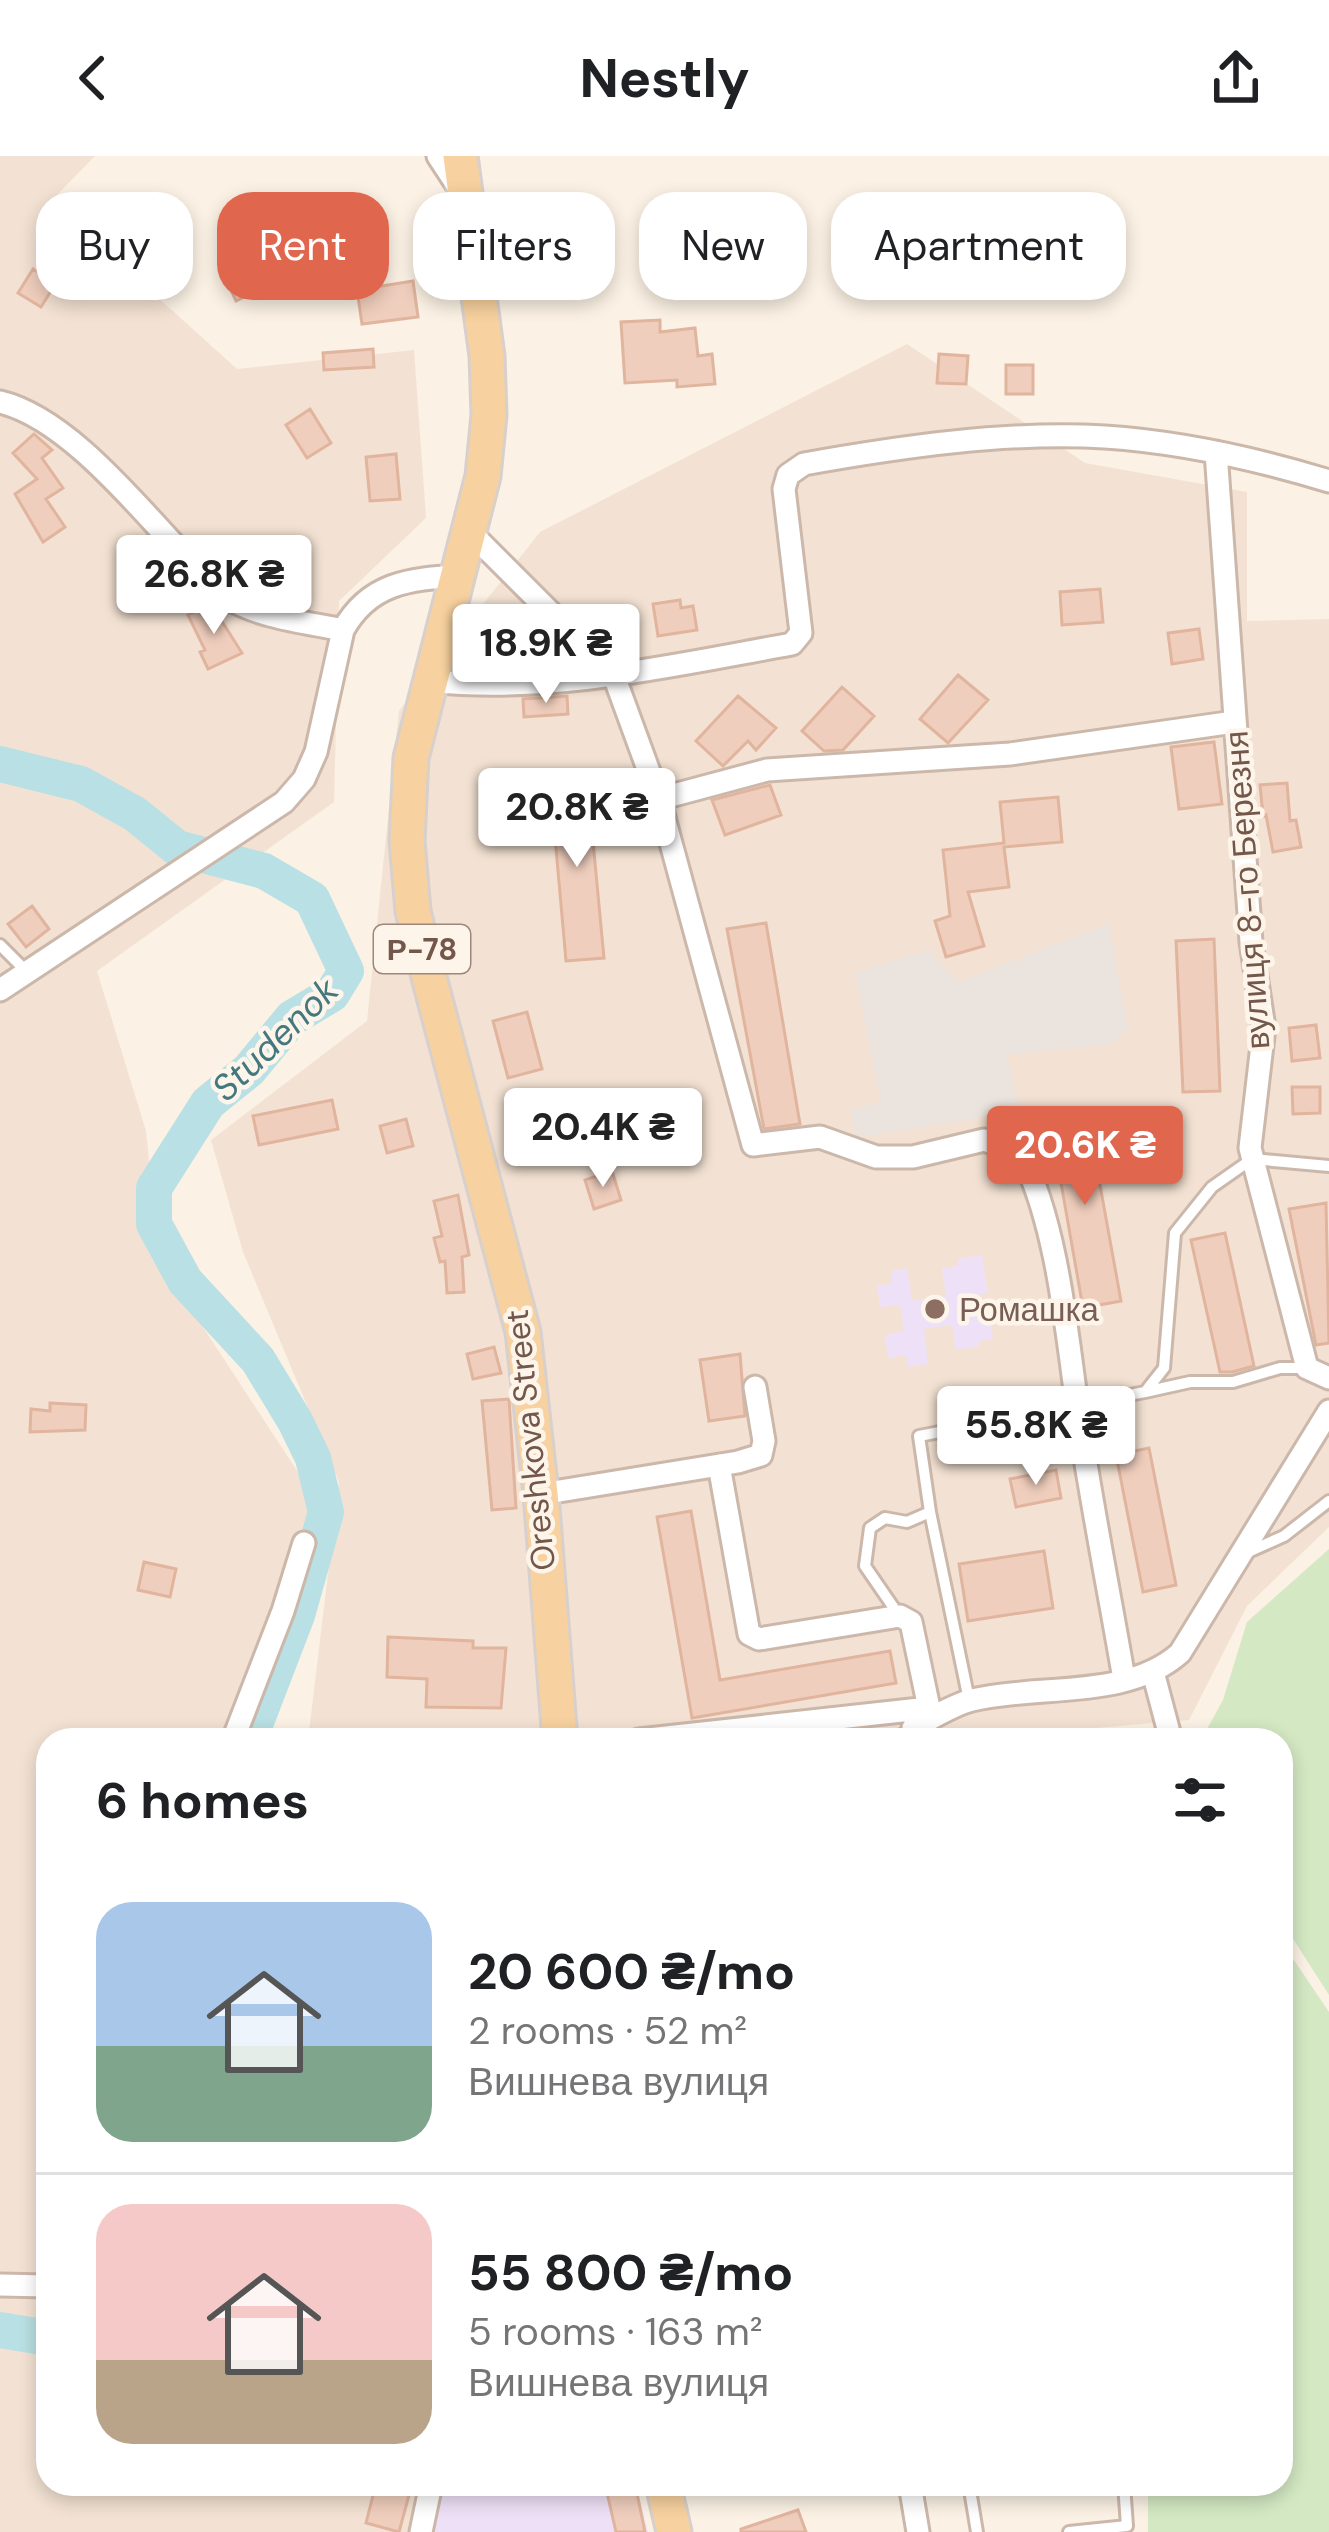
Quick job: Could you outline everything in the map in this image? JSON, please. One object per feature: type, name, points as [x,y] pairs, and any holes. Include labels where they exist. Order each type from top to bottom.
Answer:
[{"type":"main road","name":"Oreshkova Street","points":[[460,156],[465,192]]},
{"type":"main road","name":"Oreshkova Street","points":[[480,300],[489,416],[483,476],[411,758],[407,841],[413,911],[523,1332],[559,1728]]},
{"type":"main road","points":[[665,2496],[674,2532]]},
{"type":"street","points":[[438,156],[461,192]]},
{"type":"street","points":[[0,402],[35,417],[64,437],[124,491],[226,597],[254,610],[343,630]]},
{"type":"street","points":[[431,681],[467,685],[614,676],[792,644],[801,633],[784,489],[788,475],[804,464],[860,454],[1104,437],[1216,452],[1329,482]]},
{"type":"street","name":"вулиця 8-го Березня","points":[[1216,452],[1251,942],[1264,1028],[1250,1148],[1307,1367]]},
{"type":"street","points":[[470,532],[614,676],[659,799],[752,1145],[820,1137],[876,1157],[913,1157],[984,1140],[1020,1152],[1037,1184],[1066,1320],[1124,1679]]},
{"type":"street","points":[[0,990],[284,802],[304,779],[316,752],[343,630],[354,610],[388,586],[410,579],[458,576]]},
{"type":"street","points":[[659,799],[767,770],[1010,754],[1234,722]]},
{"type":"street","points":[[1307,1367],[1329,1378]]},
{"type":"street","points":[[541,1493],[761,1455],[764,1441],[755,1387]]},
{"type":"street","points":[[921,1728],[969,1700],[1161,1670],[1180,1653],[1329,1411]]},
{"type":"street","points":[[718,1466],[749,1634],[759,1639],[900,1616],[911,1622],[929,1708],[913,1728]]},
{"type":"street","points":[[237,1728],[304,1543]]},
{"type":"street","points":[[1153,1672],[1168,1728]]},
{"type":"street","points":[[828,1728],[929,1708]]},
{"type":"street","points":[[0,2285],[36,2286]]},
{"type":"street","points":[[421,2532],[428,2496]]},
{"type":"street","points":[[912,2496],[918,2532]]},
{"type":"lane","points":[[0,945],[28,973]]},
{"type":"lane","points":[[1145,1392],[1164,1367],[1175,1233],[1212,1187],[1252,1160],[1329,1166]]},
{"type":"lane","points":[[969,1700],[919,1436],[1190,1382],[1233,1382],[1280,1367],[1307,1367]]},
{"type":"lane","points":[[1238,1557],[1284,1536],[1329,1501]]},
{"type":"lane","points":[[900,1616],[865,1567],[870,1528],[885,1518],[907,1522],[930,1512]]},
{"type":"lane","points":[[971,2496],[977,2532]]},
{"type":"lane","points":[[1069,2532],[1127,2526],[1125,2496]]},
{"type":"shaded area","points":[[0,156],[95,156],[60,192],[36,192],[36,300],[161,300],[237,369],[414,350],[426,518],[339,601],[334,802],[97,971],[146,1131],[159,1260],[311,1492],[308,1560],[254,1728],[36,1728],[36,2496],[433,2496],[423,2532],[0,2532]]},
{"type":"shaded area","points":[[907,344],[1085,463],[1247,492],[1247,621],[1329,619],[1329,1527],[1247,1606],[1189,1720],[1096,1728],[309,1728],[339,1482],[243,1252],[211,1140],[367,1021],[399,711],[540,532]]},
{"type":"shaded area","points":[[1109,924],[1128,1028],[1112,1044],[1007,1054],[1020,1111],[856,1138],[850,1110],[881,1102],[855,972],[929,950],[957,982]]},
{"type":"shaded area","name":"Ромашка","points":[[982,1255],[988,1293],[968,1297],[971,1314],[989,1312],[993,1339],[956,1350],[952,1325],[924,1329],[928,1364],[908,1367],[906,1355],[888,1358],[885,1335],[904,1331],[900,1305],[880,1307],[877,1286],[892,1283],[891,1271],[907,1268],[912,1301],[946,1296],[942,1268],[958,1266],[958,1259]]},
{"type":"shaded area","points":[[442,2496],[639,2496],[648,2532],[433,2532]]},
{"type":"green space","points":[[1329,1549],[1329,1995],[1293,1939],[1293,1728],[1208,1728],[1223,1700],[1247,1622]]},
{"type":"green space","points":[[1293,1959],[1329,2012],[1329,2532],[1148,2532],[1148,2496],[1293,2496]]},
{"type":"building","points":[[36,271],[36,300],[45,300],[41,307],[18,293]]},
{"type":"building","points":[[413,281],[418,317],[362,324],[358,300],[389,300],[389,285]]},
{"type":"building","points":[[660,320],[660,332],[695,328],[698,356],[712,354],[715,384],[625,383],[621,322]]},
{"type":"building","points":[[373,349],[374,367],[324,370],[323,353]]},
{"type":"building","points":[[939,354],[968,356],[966,384],[937,383]]},
{"type":"building","points":[[1006,365],[1033,365],[1033,394],[1006,394]]},
{"type":"building","points":[[310,409],[331,443],[307,458],[286,425]]},
{"type":"building","points":[[34,434],[52,450],[42,458],[63,488],[46,499],[65,527],[43,542],[15,494],[37,479],[13,453]]},
{"type":"building","points":[[396,454],[400,499],[370,501],[366,457]]},
{"type":"building","points":[[1100,589],[1103,622],[1062,625],[1060,592]]},
{"type":"building","points":[[680,600],[681,608],[693,606],[697,630],[658,636],[653,604]]},
{"type":"building","points":[[211,604],[242,653],[208,669],[200,652],[205,650],[188,615]]},
{"type":"building","points":[[1199,629],[1203,659],[1172,664],[1168,633]]},
{"type":"building","points":[[958,675],[988,700],[948,743],[920,719]]},
{"type":"building","points":[[842,687],[874,716],[843,750],[824,751],[802,731]]},
{"type":"building","points":[[567,696],[568,714],[524,717],[523,699]]},
{"type":"building","points":[[738,696],[776,728],[756,750],[748,741],[723,766],[696,741]]},
{"type":"building","points":[[1214,742],[1222,804],[1179,809],[1171,747]]},
{"type":"building","points":[[587,778],[604,958],[566,961],[550,781]]},
{"type":"building","points":[[1287,783],[1290,821],[1296,820],[1301,847],[1273,852],[1260,785]]},
{"type":"building","points":[[770,785],[781,815],[725,835],[712,800]]},
{"type":"building","points":[[1058,797],[1062,842],[1004,847],[1009,887],[968,892],[984,946],[946,957],[935,921],[950,916],[943,850],[1004,843],[1000,802]]},
{"type":"building","points":[[32,906],[49,929],[26,947],[8,924]]},
{"type":"building","points":[[766,923],[800,1124],[764,1129],[727,929]]},
{"type":"building","points":[[1214,939],[1220,1091],[1183,1092],[1176,941]]},
{"type":"building","points":[[527,1012],[542,1069],[508,1078],[493,1021]]},
{"type":"building","points":[[1316,1025],[1320,1058],[1292,1061],[1289,1028]]},
{"type":"building","points":[[1292,1087],[1320,1087],[1320,1113],[1293,1114]]},
{"type":"building","points":[[332,1100],[338,1129],[259,1145],[253,1116]]},
{"type":"building","points":[[1086,1108],[1121,1301],[1083,1308],[1049,1115]]},
{"type":"building","points":[[559,1114],[567,1143],[536,1152],[528,1124]]},
{"type":"building","points":[[406,1119],[413,1146],[387,1153],[380,1126]]},
{"type":"building","points":[[612,1171],[621,1200],[594,1209],[585,1180]]},
{"type":"building","points":[[458,1195],[469,1255],[462,1257],[464,1292],[447,1293],[445,1261],[440,1262],[434,1238],[442,1236],[434,1201]]},
{"type":"building","points":[[1326,1203],[1329,1343],[1316,1345],[1289,1209]]},
{"type":"building","points":[[1225,1233],[1254,1366],[1232,1372],[1220,1372],[1191,1240]]},
{"type":"building","points":[[494,1347],[501,1373],[473,1379],[467,1354]]},
{"type":"building","points":[[740,1354],[745,1416],[709,1421],[700,1360]]},
{"type":"building","points":[[509,1399],[516,1508],[492,1510],[482,1401]]},
{"type":"building","points":[[50,1403],[86,1405],[85,1430],[30,1432],[31,1409],[50,1411]]},
{"type":"building","points":[[1149,1448],[1176,1585],[1143,1592],[1116,1455]]},
{"type":"building","points":[[1056,1470],[1061,1498],[1016,1507],[1010,1479]]},
{"type":"building","points":[[691,1511],[720,1680],[890,1651],[896,1683],[692,1718],[657,1517]]},
{"type":"building","points":[[1044,1551],[1053,1608],[968,1621],[959,1564]]},
{"type":"building","points":[[144,1562],[176,1569],[170,1597],[138,1590]]},
{"type":"building","points":[[388,1637],[473,1641],[473,1648],[506,1648],[501,1708],[426,1707],[427,1679],[387,1677]]},
{"type":"building","points":[[373,2496],[409,2496],[399,2532],[366,2523]]},
{"type":"building","points":[[608,2496],[638,2496],[645,2532],[616,2532]]},
{"type":"building","points":[[798,2510],[806,2532],[741,2532],[741,2529]]},
{"type":"waterway","name":"Studenok","points":[[0,764],[81,784],[135,814],[177,848],[264,871],[312,899],[346,971],[332,994],[292,1018],[249,1070],[208,1103],[154,1188],[154,1224],[185,1281],[258,1360],[295,1421],[313,1458],[326,1512],[297,1615],[254,1728]]},
{"type":"waterway","name":"Studenok","points":[[0,2330],[36,2336]]},
{"type":"place","name":"Ромашка","points":[[935,1309]]}]
